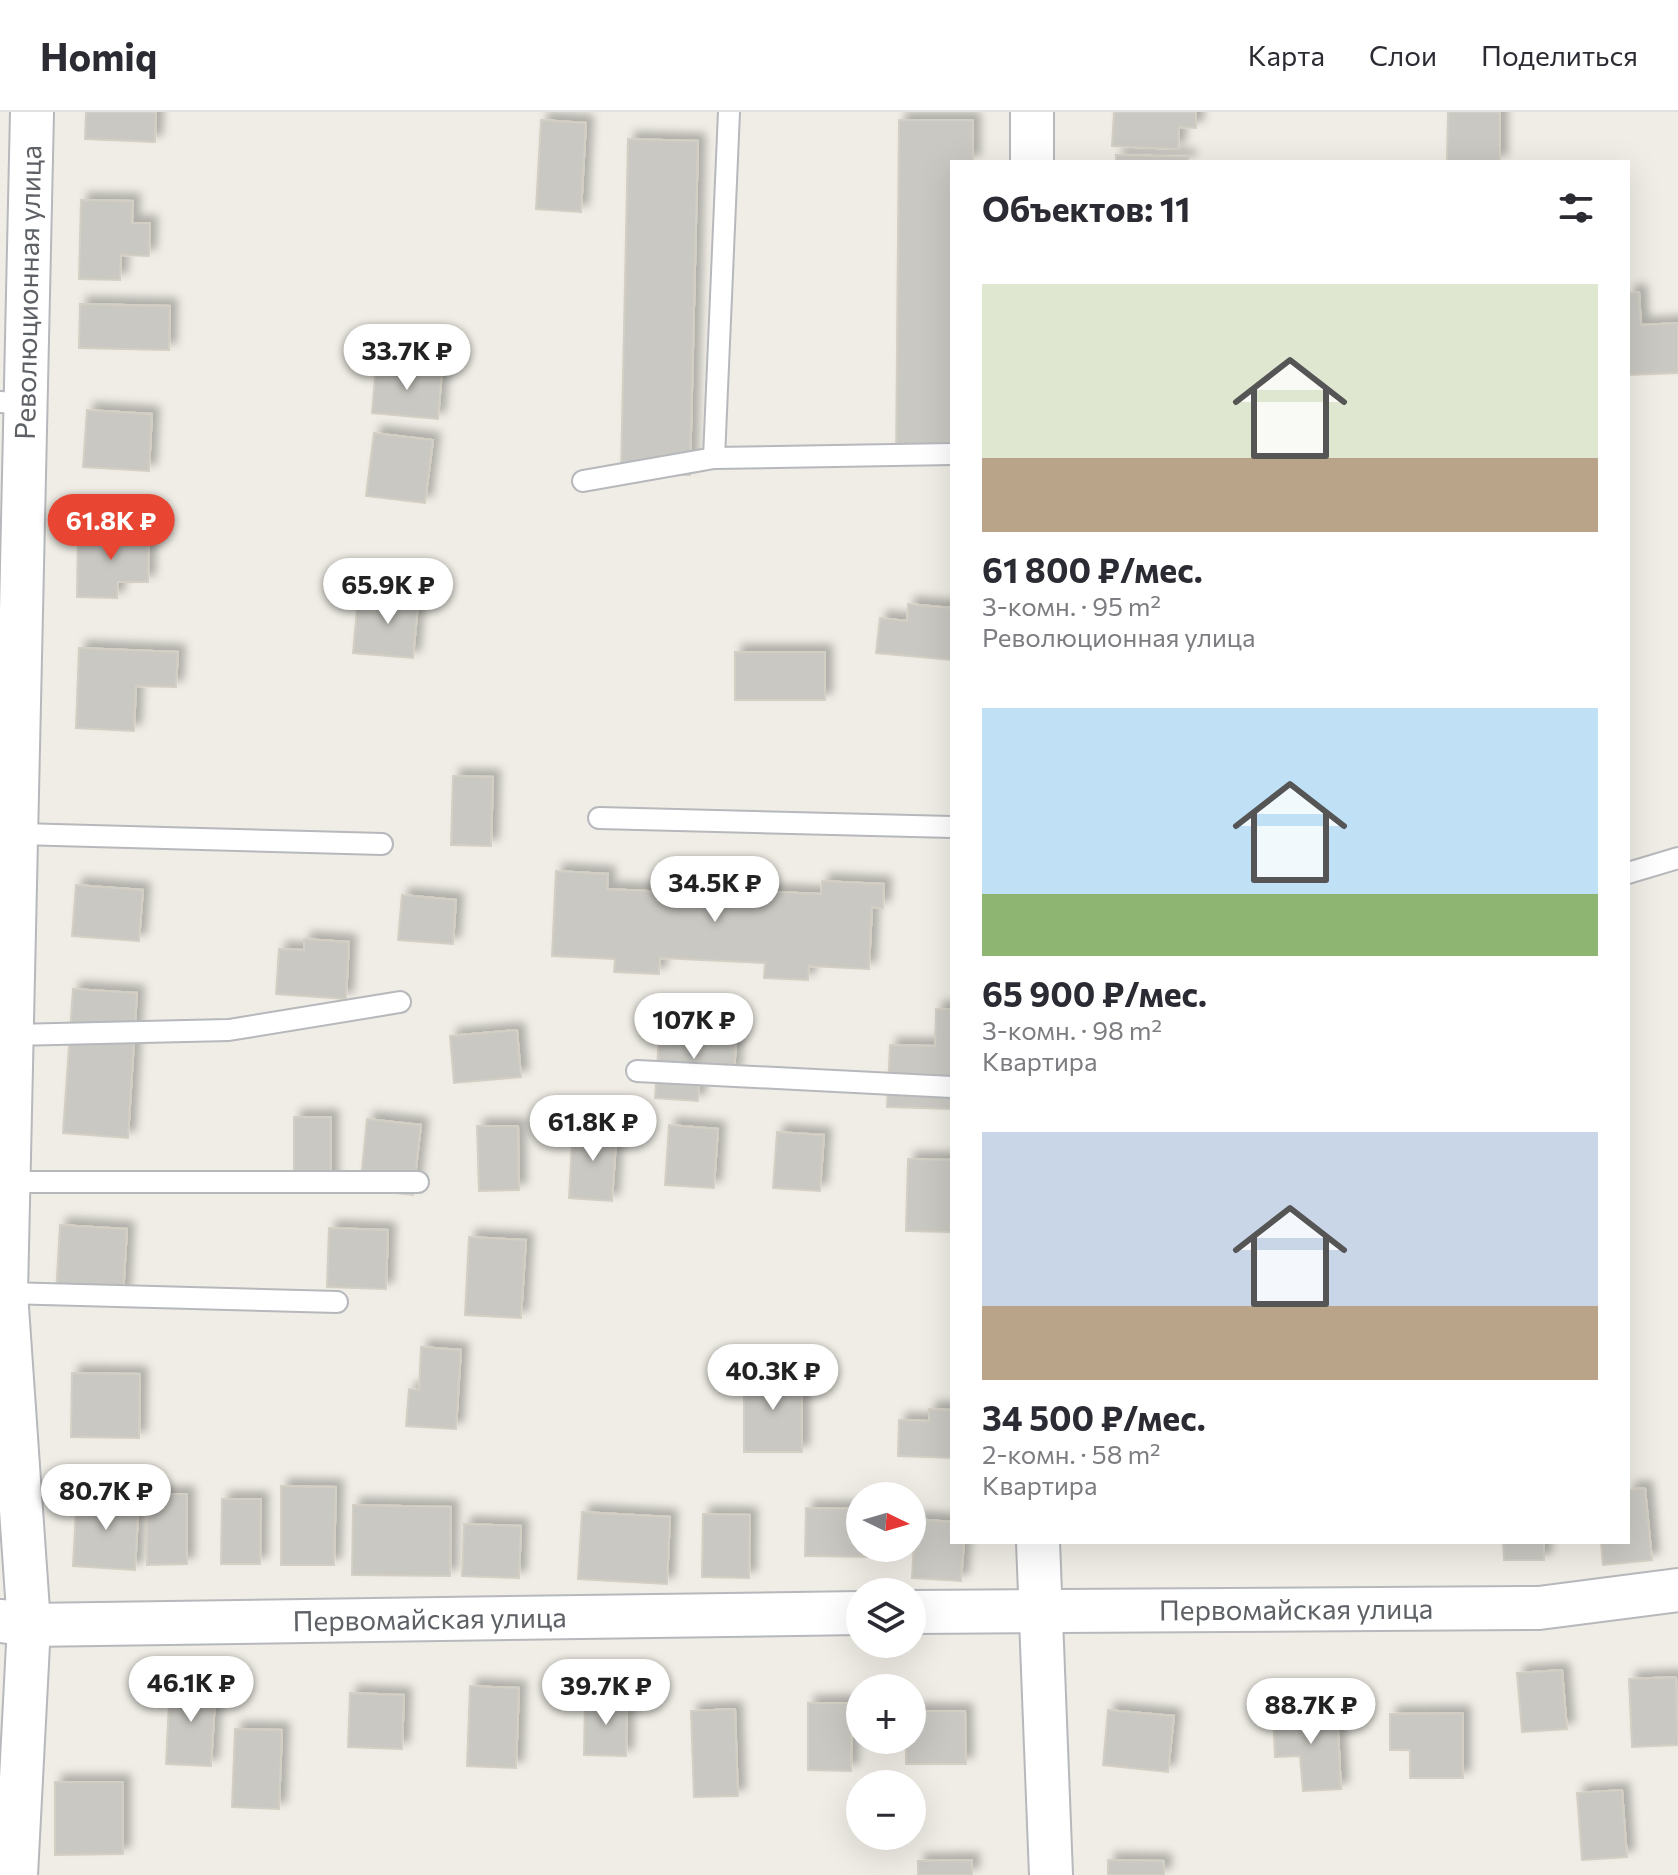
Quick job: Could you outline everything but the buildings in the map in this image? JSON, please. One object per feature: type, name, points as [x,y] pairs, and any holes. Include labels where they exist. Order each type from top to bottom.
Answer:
[{"type":"street","name":"Революционная улица","points":[[16,1875],[6,1293],[19,834],[14,403],[32,112]]},
{"type":"street","points":[[1032,112],[1032,160]]},
{"type":"street","points":[[1038,1544],[1038,1610],[1051,1875]]},
{"type":"street","name":"Первомайская улица","points":[[926,1612],[1539,1608],[1678,1590]]},
{"type":"street","name":"Первомайская улица","points":[[14,1623],[846,1613]]},
{"type":"lane","points":[[714,458],[729,112]]},
{"type":"lane","points":[[583,481],[714,458],[950,454]]},
{"type":"lane","points":[[599,818],[950,827]]},
{"type":"lane","points":[[19,834],[382,844]]},
{"type":"lane","points":[[1630,872],[1678,858]]},
{"type":"lane","points":[[13,1035],[229,1030],[400,1002]]},
{"type":"lane","points":[[637,1071],[950,1087]]},
{"type":"lane","points":[[11,1182],[418,1182]]},
{"type":"lane","points":[[6,1293],[337,1302]]}]
